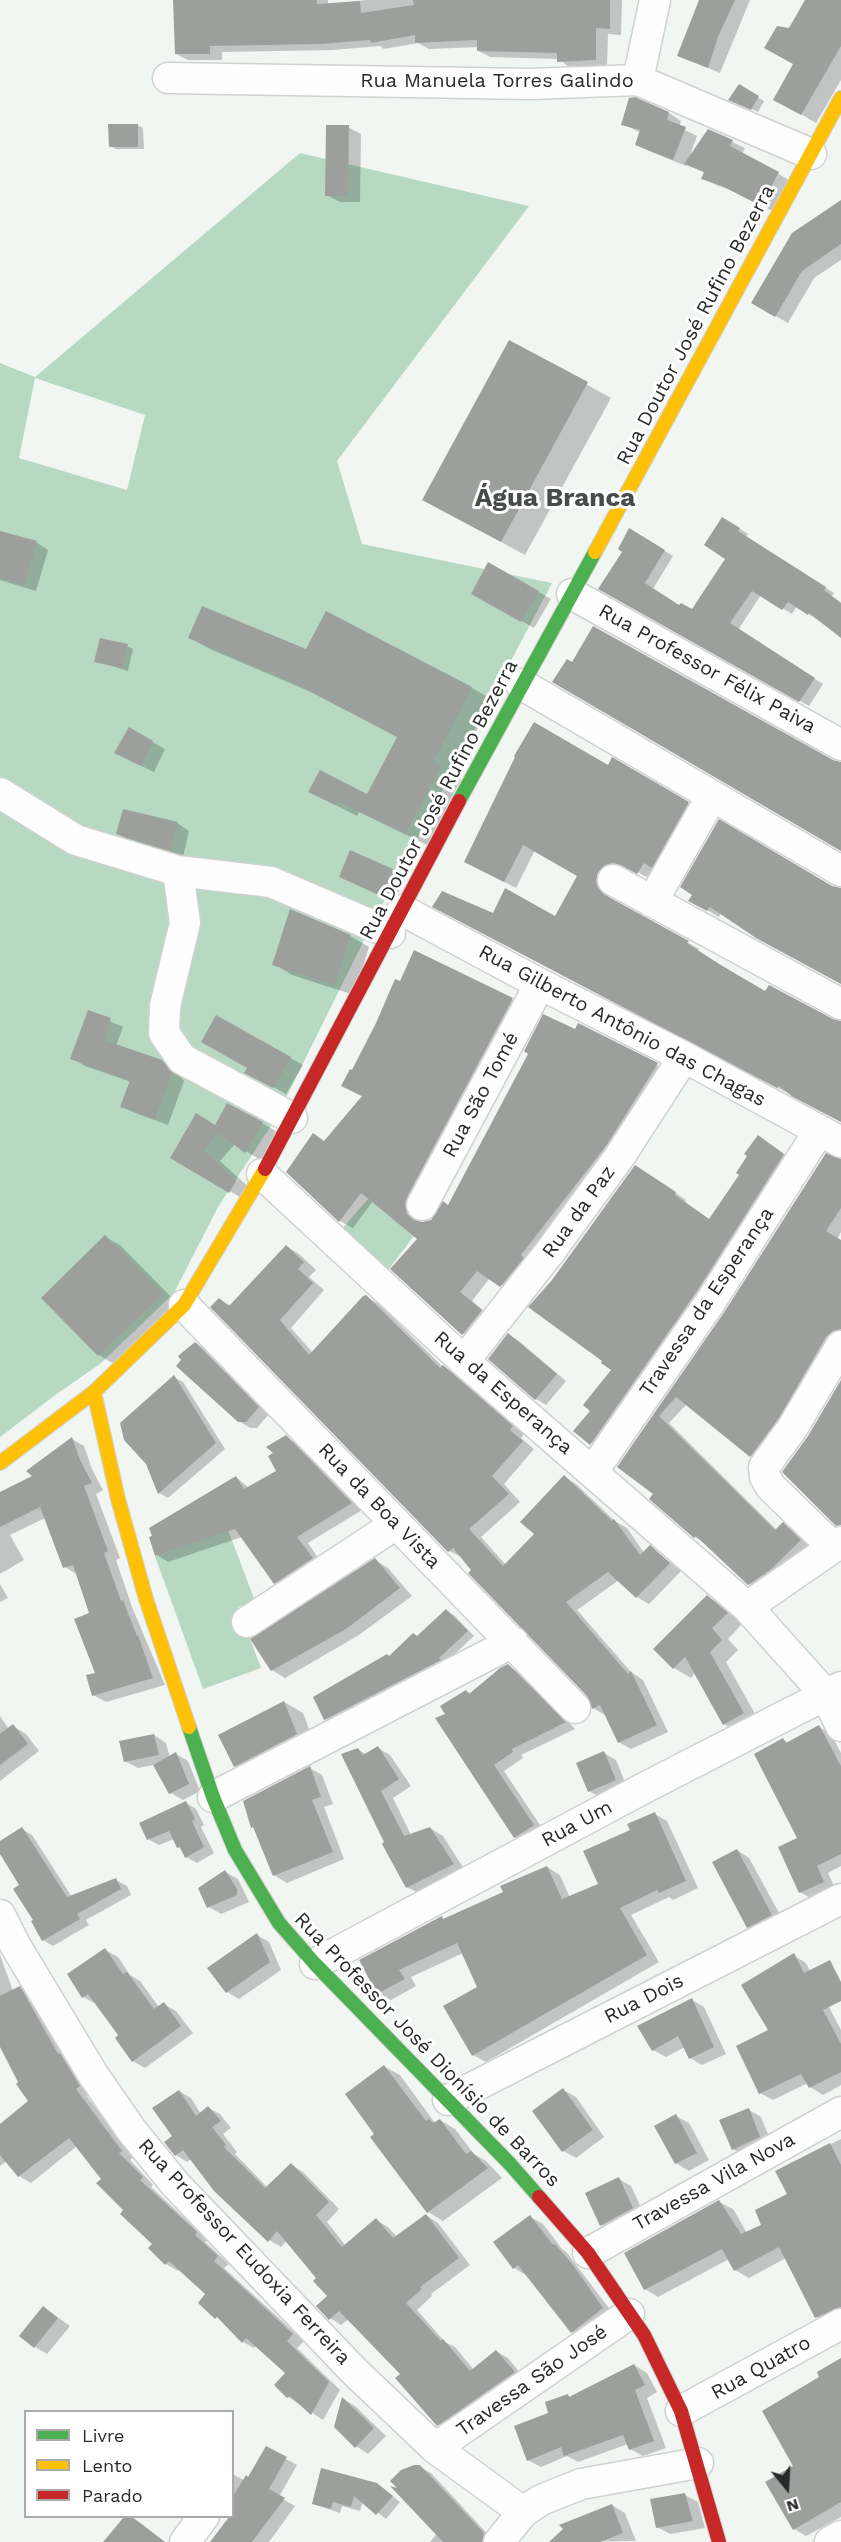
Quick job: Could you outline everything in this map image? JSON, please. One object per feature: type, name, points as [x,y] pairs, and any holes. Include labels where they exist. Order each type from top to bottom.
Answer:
[{"type":"main road","name":"Rua Doutor José Rufino Bezerra","points":[[0,1463],[94,1392],[184,1305],[262,1174],[521,684],[811,154],[839,107]]},
{"type":"main road","name":"Rua Professor José Dionísio de Barros","points":[[94,1392],[118,1499],[146,1599],[213,1797],[235,1850],[255,1887],[279,1923],[315,1964],[510,2164],[588,2253],[644,2335],[681,2411],[698,2463],[719,2542]]},
{"type":"street","points":[[638,80],[655,0]]},
{"type":"street","name":"Rua Manuela Torres Galindo","points":[[168,78],[531,84],[638,80],[811,154]]},
{"type":"street","name":"Rua Professor Félix Paiva","points":[[572,594],[841,745]]},
{"type":"street","points":[[521,684],[841,871]]},
{"type":"street","name":"Rua Gilberto Antônio das Chagas","points":[[0,793],[76,840],[178,871],[271,882],[396,921],[540,984],[684,1057],[830,1136]]},
{"type":"street","points":[[652,902],[712,796]]},
{"type":"street","points":[[178,871],[185,923],[165,1006],[164,1034],[182,1059],[292,1118]]},
{"type":"street","points":[[613,880],[841,1004]]},
{"type":"street","name":"Rua São Tomé","points":[[422,1205],[540,984]]},
{"type":"street","name":"Rua da Paz","points":[[464,1361],[549,1253],[620,1156],[684,1057]]},
{"type":"street","name":"Travessa da Esperança","points":[[593,1471],[711,1301],[830,1136]]},
{"type":"street","name":"Rua da Esperança","points":[[262,1174],[464,1361],[747,1607],[834,1691],[841,1726]]},
{"type":"street","name":"Rua da Boa Vista","points":[[184,1305],[575,1708]]},
{"type":"street","points":[[747,1607],[837,1545],[771,1486],[765,1477],[764,1467],[793,1427],[841,1346]]},
{"type":"street","points":[[247,1622],[396,1524]]},
{"type":"street","points":[[213,1797],[513,1642]]},
{"type":"street","name":"Rua Um","points":[[315,1964],[646,1787],[834,1691]]},
{"type":"street","name":"Rua Dois","points":[[448,2100],[841,1899]]},
{"type":"street","name":"Rua Professor Eudoxia Ferreira","points":[[0,1915],[15,1945],[94,2076],[132,2132],[176,2185],[354,2371],[435,2448],[523,2512]]},
{"type":"street","name":"Travessa Vila Nova","points":[[588,2253],[841,2112]]},
{"type":"street","name":"Travessa São José","points":[[435,2448],[629,2314]]},
{"type":"street","name":"Rua Quatro","points":[[681,2411],[841,2324]]},
{"type":"street","points":[[499,2542],[523,2512],[541,2500],[581,2484],[698,2463]]},
{"type":"street","points":[[185,2542],[203,2518]]},
{"type":"street","points":[[830,2542],[841,2536]]},
{"type":"green space","points":[[300,153],[529,206],[337,461],[362,544],[552,583],[371,926],[276,1118],[218,1207],[174,1293],[100,1364],[0,1437],[0,363],[35,377]],"holes":[[[35,378],[145,415],[127,490],[19,458]]]},
{"type":"green space","points":[[368,1199],[414,1236],[386,1273],[341,1230]]},
{"type":"green space","points":[[228,1530],[255,1601],[238,1607],[261,1668],[203,1689],[155,1556]]},
{"type":"building","points":[[173,0],[317,0],[317,4],[360,1],[361,13],[414,5],[413,0],[610,0],[610,29],[596,28],[596,60],[557,62],[557,53],[477,51],[477,40],[415,43],[415,35],[371,43],[370,40],[320,44],[210,46],[210,54],[175,54]]},
{"type":"building","points":[[699,0],[735,0],[718,37],[708,68],[677,56]]},
{"type":"building","points":[[805,0],[841,0],[841,46],[801,115],[773,100],[793,64],[764,48],[777,26],[789,28]]},
{"type":"building","points":[[739,84],[759,96],[751,110],[728,100]]},
{"type":"building","points":[[635,97],[669,112],[667,120],[686,127],[673,160],[635,145],[640,130],[621,125],[629,98]]},
{"type":"building","points":[[108,124],[138,124],[138,147],[109,147]]},
{"type":"building","points":[[326,125],[349,125],[348,196],[325,196]]},
{"type":"building","points":[[708,129],[733,140],[730,146],[779,172],[761,206],[722,186],[701,179],[704,172],[684,164]]},
{"type":"building","points":[[841,200],[841,244],[802,271],[775,317],[751,303],[792,233]]},
{"type":"building","points":[[509,340],[588,382],[501,542],[422,500]]},
{"type":"building","points":[[722,517],[740,528],[738,531],[826,587],[824,590],[841,603],[841,638],[809,613],[808,615],[788,602],[782,610],[752,591],[730,623],[815,678],[799,702],[598,589],[622,552],[618,549],[629,528],[665,550],[645,583],[679,605],[681,603],[692,609],[725,559],[704,545]]},
{"type":"building","points":[[0,531],[37,541],[24,585],[0,578]]},
{"type":"building","points":[[488,562],[539,591],[521,622],[471,594]]},
{"type":"building","points":[[202,606],[306,649],[326,611],[472,687],[433,762],[441,766],[405,834],[337,801],[335,805],[308,792],[320,770],[367,794],[397,737],[288,680],[188,638]]},
{"type":"building","points":[[593,626],[833,760],[841,762],[841,851],[552,682],[567,659],[572,662]]},
{"type":"building","points":[[100,638],[128,644],[122,668],[94,662]]},
{"type":"building","points":[[534,722],[608,765],[612,757],[689,802],[652,868],[644,863],[637,874],[621,865],[612,863],[605,865],[598,872],[596,881],[598,888],[605,895],[689,941],[687,943],[765,991],[769,985],[841,1021],[841,1122],[793,1097],[779,1086],[777,1088],[432,907],[442,891],[493,913],[505,888],[555,916],[577,876],[523,845],[504,882],[464,862],[514,756]]},
{"type":"building","points":[[129,727],[153,741],[141,766],[114,753]]},
{"type":"building","points":[[123,809],[178,822],[170,851],[116,834]]},
{"type":"building","points":[[719,819],[832,886],[841,888],[841,984],[756,938],[710,907],[707,911],[688,901],[692,895],[680,887]]},
{"type":"building","points":[[350,850],[393,869],[381,896],[339,877]]},
{"type":"building","points":[[290,909],[351,935],[335,985],[272,965]]},
{"type":"building","points":[[414,950],[513,998],[407,1197],[405,1205],[407,1214],[414,1220],[422,1222],[431,1220],[443,1201],[448,1205],[528,1054],[524,1051],[543,1014],[575,1029],[578,1023],[658,1063],[606,1146],[521,1255],[524,1258],[500,1287],[477,1271],[460,1292],[482,1310],[462,1335],[390,1269],[417,1239],[361,1193],[339,1222],[286,1172],[313,1133],[324,1141],[362,1096],[341,1086],[350,1069],[352,1070],[376,1023],[395,979],[400,981]]},
{"type":"building","points":[[88,1010],[111,1018],[104,1040],[162,1060],[172,1072],[155,1119],[120,1107],[130,1080],[70,1059]]},
{"type":"building","points":[[216,1015],[291,1057],[273,1088],[244,1073],[247,1068],[201,1042]]},
{"type":"building","points":[[227,1103],[263,1122],[245,1153],[218,1133],[204,1150],[236,1181],[229,1193],[170,1158],[196,1113],[215,1125]]},
{"type":"building","points":[[758,1135],[784,1154],[697,1291],[590,1445],[573,1431],[590,1411],[583,1405],[611,1370],[528,1307],[552,1280],[635,1165],[676,1192],[675,1195],[709,1219],[739,1175],[736,1173],[747,1156],[744,1154]]},
{"type":"building","points":[[826,1153],[841,1159],[841,1208],[826,1231],[841,1240],[841,1329],[833,1331],[826,1337],[779,1418],[750,1457],[676,1397],[659,1416],[775,1530],[783,1522],[801,1540],[770,1570],[748,1585],[696,1536],[694,1538],[649,1499],[653,1494],[617,1467],[725,1311]]},
{"type":"building","points":[[105,1235],[163,1294],[98,1356],[41,1298]]},
{"type":"building","points":[[286,1245],[304,1262],[298,1269],[313,1283],[280,1320],[309,1355],[366,1295],[440,1368],[443,1365],[513,1426],[510,1430],[523,1441],[492,1476],[509,1494],[469,1529],[503,1566],[534,1534],[520,1522],[564,1475],[612,1521],[614,1519],[640,1555],[650,1545],[670,1563],[636,1598],[608,1572],[566,1602],[628,1674],[631,1671],[657,1725],[618,1743],[600,1705],[592,1709],[587,1696],[468,1573],[471,1570],[453,1548],[448,1552],[210,1307],[219,1298],[229,1306]]},
{"type":"building","points":[[508,1333],[557,1374],[535,1400],[488,1359]]},
{"type":"building","points":[[195,1342],[259,1407],[246,1422],[238,1422],[176,1366],[181,1360],[178,1356]]},
{"type":"building","points":[[174,1375],[216,1443],[158,1494],[146,1464],[124,1440],[120,1423]]},
{"type":"building","points":[[841,1380],[841,1525],[836,1526],[782,1472],[808,1436]]},
{"type":"building","points":[[286,1435],[352,1503],[297,1537],[313,1558],[274,1584],[235,1529],[155,1556],[149,1537],[152,1536],[149,1528],[236,1476],[244,1489],[276,1471],[268,1456],[273,1453],[266,1447]]},
{"type":"building","points":[[72,1437],[80,1460],[92,1483],[84,1486],[108,1551],[104,1553],[153,1678],[92,1696],[86,1675],[95,1673],[74,1619],[89,1613],[73,1565],[63,1568],[40,1507],[0,1527],[0,1492],[32,1476],[26,1471]]},
{"type":"building","points":[[375,1558],[400,1588],[346,1629],[271,1671],[250,1639]]},
{"type":"building","points":[[707,1595],[728,1613],[712,1628],[722,1640],[710,1652],[744,1713],[723,1725],[685,1657],[673,1669],[653,1649]]},
{"type":"building","points":[[446,1609],[468,1631],[439,1658],[441,1660],[324,1720],[313,1697],[387,1654],[389,1656],[413,1633],[417,1636]]},
{"type":"building","points":[[508,1664],[566,1722],[512,1749],[513,1752],[494,1765],[534,1825],[514,1838],[435,1718],[445,1714],[440,1706],[466,1690],[469,1694]]},
{"type":"building","points":[[284,1701],[297,1734],[234,1767],[218,1735]]},
{"type":"building","points":[[13,1724],[28,1744],[0,1765],[0,1734]]},
{"type":"building","points":[[819,1725],[841,1766],[841,1854],[817,1866],[824,1882],[799,1893],[778,1847],[797,1838],[754,1754],[783,1738],[786,1743]]},
{"type":"building","points":[[154,1734],[159,1755],[124,1762],[119,1741]]},
{"type":"building","points":[[378,1746],[399,1779],[381,1791],[404,1836],[430,1827],[454,1864],[406,1888],[382,1844],[384,1842],[341,1754],[358,1748],[363,1755]]},
{"type":"building","points":[[604,1751],[616,1780],[588,1792],[576,1763]]},
{"type":"building","points":[[176,1752],[189,1784],[169,1794],[153,1765]]},
{"type":"building","points":[[310,1766],[321,1797],[312,1800],[333,1852],[273,1876],[253,1827],[251,1828],[243,1801]]},
{"type":"building","points":[[186,1801],[195,1819],[192,1821],[204,1847],[185,1858],[169,1831],[147,1840],[139,1823]]},
{"type":"building","points":[[655,1812],[686,1881],[659,1893],[657,1890],[620,1908],[647,1955],[472,2056],[443,2006],[477,1987],[457,1943],[399,1970],[405,1979],[377,1994],[359,1960],[442,1916],[443,1919],[503,1892],[500,1886],[547,1866],[562,1899],[598,1884],[583,1851],[630,1830],[627,1824]]},
{"type":"building","points":[[22,1827],[67,1897],[116,1878],[121,1889],[77,1914],[80,1919],[42,1941],[31,1921],[33,1920],[13,1889],[19,1885],[0,1854],[0,1841]]},
{"type":"building","points":[[737,1849],[772,1915],[747,1928],[712,1862]]},
{"type":"building","points":[[225,1870],[237,1889],[237,1895],[207,1908],[198,1888]]},
{"type":"building","points":[[257,1933],[270,1962],[226,1993],[207,1968]]},
{"type":"building","points":[[105,1948],[123,1974],[127,1972],[154,2009],[164,2002],[181,2026],[132,2062],[115,2038],[118,2035],[88,1994],[82,1998],[67,1974]]},
{"type":"building","points":[[794,1953],[804,1973],[830,1960],[841,1982],[841,2001],[823,2010],[841,2044],[841,2072],[809,2088],[801,2074],[759,2094],[736,2046],[768,2030],[741,1985]]},
{"type":"building","points":[[20,1986],[58,2054],[60,2053],[80,2086],[76,2089],[122,2151],[119,2153],[143,2177],[140,2180],[197,2232],[195,2235],[218,2256],[214,2261],[293,2334],[287,2341],[329,2382],[311,2415],[290,2396],[287,2398],[274,2385],[285,2373],[246,2338],[242,2343],[217,2317],[215,2319],[198,2303],[205,2294],[169,2261],[165,2265],[148,2248],[152,2244],[120,2214],[123,2210],[96,2183],[101,2179],[69,2138],[18,2177],[0,2155],[0,2124],[28,2101],[16,2084],[18,2082],[0,2047],[0,1996]]},
{"type":"building","points":[[692,1998],[714,2047],[689,2059],[678,2036],[652,2051],[637,2026]]},
{"type":"building","points":[[384,2065],[426,2121],[429,2119],[433,2123],[440,2119],[466,2154],[471,2151],[488,2168],[427,2213],[370,2137],[374,2134],[345,2094]]},
{"type":"building","points":[[563,2088],[593,2130],[562,2152],[532,2111]]},
{"type":"building","points":[[179,2090],[196,2116],[208,2106],[221,2121],[212,2127],[226,2145],[224,2147],[265,2188],[291,2163],[329,2202],[316,2215],[342,2247],[376,2218],[393,2238],[426,2214],[459,2258],[420,2287],[422,2289],[406,2303],[441,2341],[443,2339],[470,2371],[496,2350],[515,2372],[437,2426],[395,2378],[400,2374],[339,2311],[329,2320],[316,2306],[327,2296],[313,2281],[316,2278],[277,2231],[268,2242],[214,2191],[183,2150],[175,2156],[164,2142],[172,2136],[152,2108]]},
{"type":"building","points":[[749,2108],[760,2137],[732,2150],[719,2120]]},
{"type":"building","points":[[676,2114],[697,2153],[675,2164],[654,2126]]},
{"type":"building","points":[[830,2143],[841,2165],[841,2307],[815,2318],[779,2247],[734,2271],[722,2249],[644,2290],[624,2253],[719,2200],[741,2234],[761,2225],[755,2210],[787,2194],[775,2171]]},
{"type":"building","points":[[619,2177],[633,2208],[600,2226],[585,2193]]},
{"type":"building","points":[[530,2215],[553,2245],[555,2244],[573,2265],[603,2308],[571,2333],[518,2265],[513,2269],[493,2242]]},
{"type":"building","points":[[43,2306],[58,2318],[34,2348],[19,2336]]},
{"type":"building","points":[[841,2358],[841,2502],[793,2530],[765,2482],[793,2466],[762,2411],[819,2377],[817,2372]]},
{"type":"building","points":[[634,2364],[645,2385],[635,2390],[654,2441],[629,2450],[623,2435],[564,2456],[561,2447],[527,2461],[514,2426],[548,2413],[545,2402],[568,2394],[569,2397]]},
{"type":"building","points":[[342,2397],[374,2428],[355,2448],[334,2427]]},
{"type":"building","points":[[266,2446],[287,2457],[269,2489],[285,2498],[252,2542],[210,2542],[228,2518],[234,2518],[234,2495],[246,2475],[248,2477]]},
{"type":"building","points":[[420,2465],[484,2533],[482,2542],[443,2542],[390,2486],[397,2488],[390,2481],[401,2470]]},
{"type":"building","points":[[321,2468],[377,2483],[393,2496],[376,2515],[354,2496],[351,2507],[333,2502],[331,2509],[312,2504]]},
{"type":"building","points":[[685,2493],[693,2521],[656,2528],[650,2499]]},
{"type":"building","points":[[612,2504],[623,2533],[600,2542],[549,2542],[563,2529],[559,2525]]},
{"type":"building","points":[[123,2518],[133,2518],[165,2542],[103,2542]]},
{"type":"traffic: fast","points":[[459,801],[595,552]]},
{"type":"traffic: fast","points":[[189,1727],[213,1797],[235,1850],[279,1923],[315,1964],[510,2164],[539,2197]]},
{"type":"traffic: slow","points":[[595,552],[841,98]]},
{"type":"traffic: slow","points":[[0,1463],[94,1392],[184,1305],[265,1169]]},
{"type":"traffic: slow","points":[[94,1392],[118,1499],[146,1599],[189,1727]]},
{"type":"traffic: jam","points":[[265,1169],[459,801]]},
{"type":"traffic: jam","points":[[539,2197],[588,2253],[644,2335],[681,2411],[719,2542]]},
{"type":"district","name":"Água Branca","points":[[555,498]]}]
